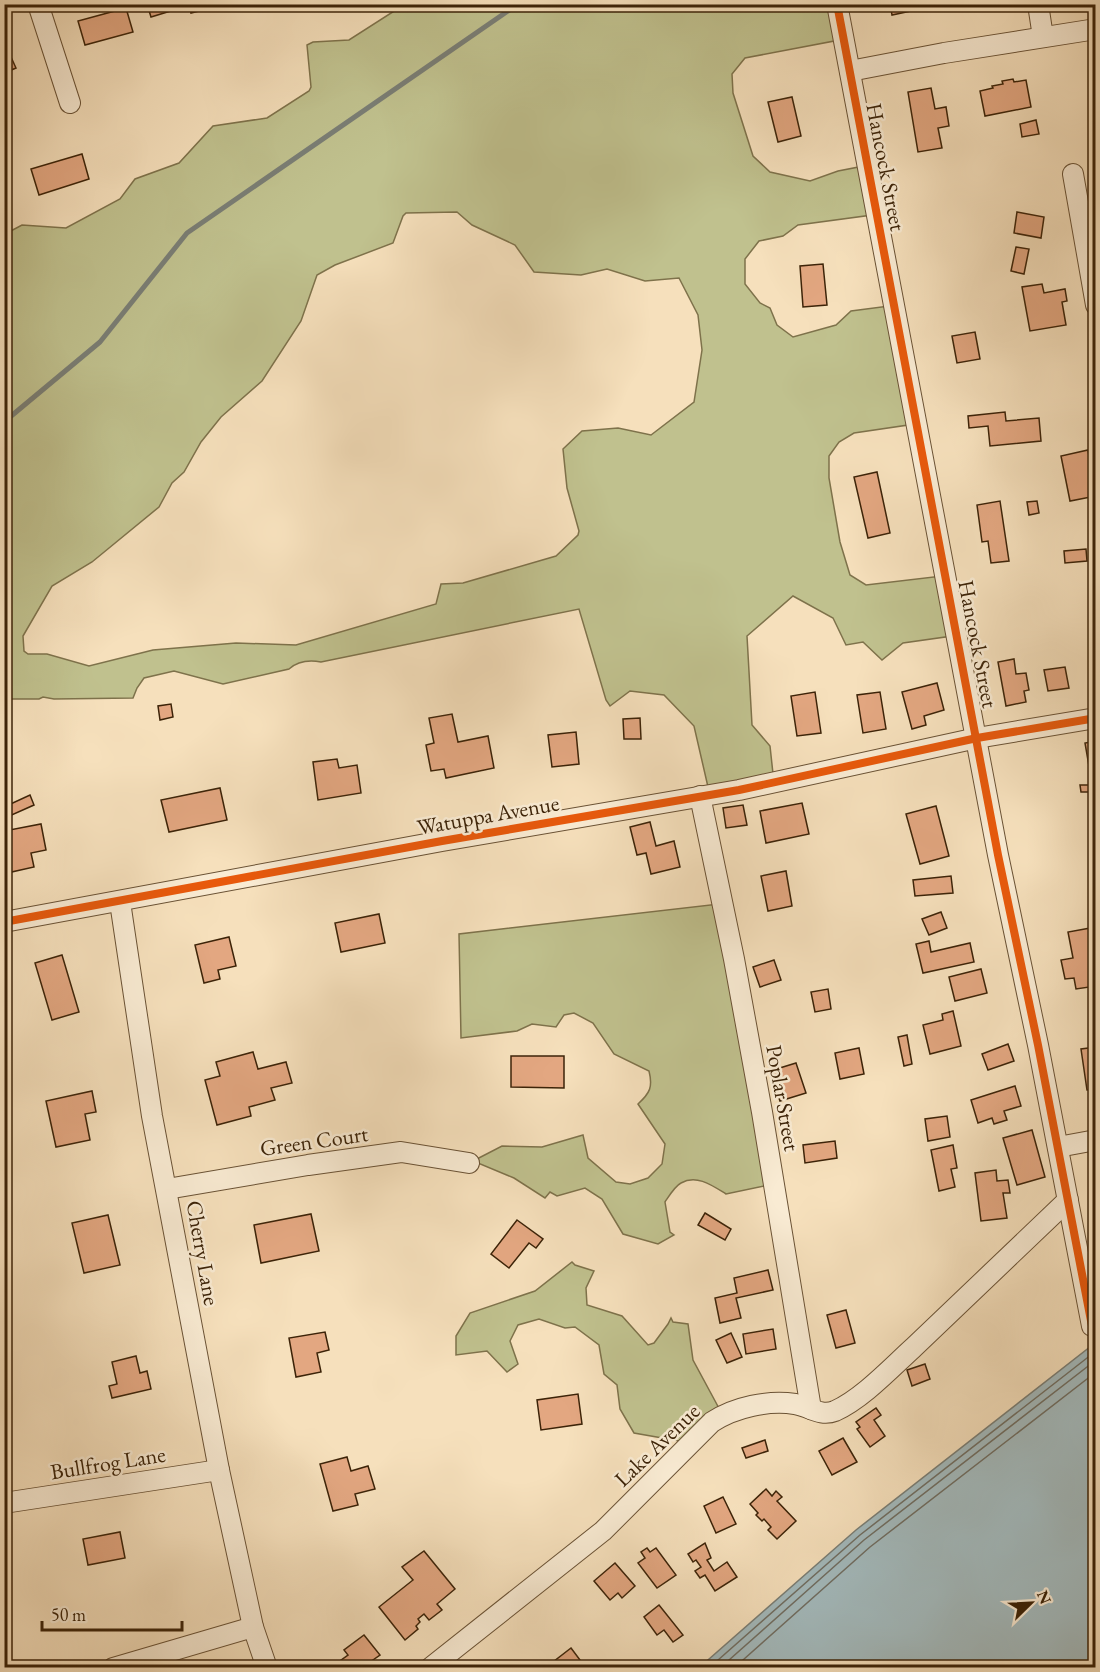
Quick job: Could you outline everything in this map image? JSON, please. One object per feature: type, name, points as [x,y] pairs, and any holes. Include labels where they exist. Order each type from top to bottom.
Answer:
[{"type":"street","points":[[38,4],[70,103]]},
{"type":"street","name":"Hancock Street","points":[[837,4],[1002,878],[1038,1045],[1092,1326]]},
{"type":"street","points":[[1038,4],[1043,37]]},
{"type":"street","points":[[850,71],[1095,29]]},
{"type":"street","points":[[1073,174],[1095,305]]},
{"type":"street","name":"Watuppa Avenue","points":[[4,922],[442,841],[750,788],[977,738],[1095,718]]},
{"type":"street","name":"Poplar Street","points":[[700,796],[734,959],[762,1112],[811,1409]]},
{"type":"street","name":"Cherry Lane","points":[[120,902],[152,1116],[219,1470],[252,1619],[267,1668]]},
{"type":"street","points":[[1058,1147],[1095,1140]]},
{"type":"street","name":"Green Court","points":[[166,1189],[401,1152],[469,1163]]},
{"type":"street","name":"Lake Avenue","points":[[430,1668],[603,1531],[712,1422],[730,1412],[755,1406],[790,1404],[822,1413],[830,1412],[867,1389],[956,1308],[1068,1200]]},
{"type":"street","name":"Bullfrog Lane","points":[[4,1503],[219,1470]]},
{"type":"street","points":[[113,1668],[252,1619]]},
{"type":"green space","points":[[400,5],[836,5],[834,41],[745,58],[732,74],[733,93],[753,156],[770,172],[810,181],[838,171],[864,166],[872,215],[798,225],[783,236],[759,241],[745,259],[745,284],[760,303],[770,308],[777,325],[793,337],[836,325],[851,311],[889,306],[908,425],[854,433],[839,442],[829,456],[829,478],[840,542],[850,575],[866,585],[942,576],[952,636],[903,643],[882,660],[863,642],[846,645],[833,618],[793,596],[747,636],[752,725],[770,746],[774,783],[708,787],[694,726],[664,695],[630,691],[610,706],[606,700],[579,609],[321,662],[304,662],[289,669],[223,684],[174,671],[144,678],[133,698],[5,699],[5,234],[22,225],[66,228],[120,199],[135,179],[179,163],[213,126],[267,118],[309,91],[311,87],[307,45],[313,42],[349,40],[399,8]],"holes":[[[457,212],[472,225],[515,245],[534,272],[581,275],[607,269],[645,281],[679,278],[698,315],[702,350],[694,402],[651,435],[618,428],[582,431],[563,449],[567,488],[579,531],[578,535],[556,556],[463,583],[441,584],[436,604],[296,645],[236,643],[153,650],[89,666],[47,654],[28,654],[24,651],[23,636],[52,586],[92,562],[159,507],[172,483],[184,472],[201,442],[221,417],[262,381],[301,321],[317,275],[335,265],[393,243],[406,213]]]},
{"type":"green space","points":[[719,904],[769,1185],[726,1194],[699,1180],[681,1183],[665,1202],[670,1232],[674,1235],[658,1244],[623,1234],[602,1199],[585,1188],[557,1196],[550,1192],[545,1198],[514,1178],[473,1161],[502,1146],[542,1147],[583,1135],[588,1158],[616,1182],[630,1184],[648,1178],[662,1164],[665,1144],[638,1104],[649,1089],[651,1081],[649,1071],[614,1054],[593,1023],[574,1013],[564,1015],[556,1027],[532,1024],[517,1031],[461,1038],[459,934]]},
{"type":"green space","points":[[572,1262],[594,1271],[586,1288],[587,1305],[622,1316],[648,1345],[654,1343],[671,1318],[673,1322],[688,1324],[693,1360],[721,1412],[685,1442],[634,1433],[620,1409],[617,1385],[604,1374],[599,1345],[575,1327],[565,1328],[539,1319],[518,1325],[510,1341],[518,1364],[507,1372],[487,1351],[456,1355],[456,1336],[470,1313],[535,1291]]},
{"type":"water","points":[[1095,1343],[1095,1667],[700,1667],[856,1530]]},
{"type":"building","points":[[147,4],[172,4],[174,10],[151,17]]},
{"type":"building","points":[[189,4],[205,4],[207,9],[191,13]]},
{"type":"building","points":[[890,4],[915,4],[916,10],[892,15]]},
{"type":"building","points":[[126,8],[133,32],[85,45],[78,21]]},
{"type":"building","points":[[6,46],[16,68],[4,73],[4,47]]},
{"type":"building","points":[[1013,79],[1014,82],[1026,80],[1031,107],[985,116],[980,91],[1003,84],[1002,81]]},
{"type":"building","points":[[931,88],[935,109],[946,107],[949,126],[938,128],[942,148],[918,152],[908,92]]},
{"type":"building","points":[[792,97],[801,136],[778,142],[768,102]]},
{"type":"building","points":[[1036,120],[1039,134],[1022,137],[1020,124]]},
{"type":"building","points":[[82,154],[89,179],[39,195],[31,169]]},
{"type":"building","points":[[1017,212],[1044,217],[1041,238],[1014,233]]},
{"type":"building","points":[[1016,247],[1029,249],[1024,274],[1011,271]]},
{"type":"building","points":[[823,264],[827,305],[803,307],[800,266]]},
{"type":"building","points":[[1042,284],[1044,293],[1065,289],[1067,301],[1062,302],[1066,325],[1030,331],[1022,287]]},
{"type":"building","points":[[975,332],[980,359],[957,363],[952,336]]},
{"type":"building","points":[[1005,412],[1006,421],[1039,418],[1041,441],[990,446],[988,426],[969,428],[968,416]]},
{"type":"building","points":[[1088,450],[1096,496],[1070,501],[1061,456]]},
{"type":"building","points":[[877,472],[890,533],[868,538],[854,477]]},
{"type":"building","points":[[1000,501],[1009,561],[991,563],[988,541],[982,542],[977,505]]},
{"type":"building","points":[[1037,501],[1039,513],[1029,515],[1027,502]]},
{"type":"building","points":[[1086,549],[1087,561],[1065,563],[1064,551]]},
{"type":"building","points":[[1014,659],[1016,674],[1026,673],[1029,690],[1024,691],[1026,702],[1006,706],[998,662]]},
{"type":"building","points":[[1065,667],[1069,688],[1048,691],[1044,670]]},
{"type":"building","points":[[937,683],[944,710],[924,716],[926,725],[912,729],[902,692]]},
{"type":"building","points":[[815,692],[821,733],[797,736],[791,696]]},
{"type":"building","points":[[880,692],[886,729],[863,733],[857,695]]},
{"type":"building","points":[[171,704],[173,717],[160,720],[158,706]]},
{"type":"building","points":[[452,714],[458,742],[488,736],[494,768],[446,778],[444,769],[431,771],[426,745],[434,743],[429,718]]},
{"type":"building","points":[[640,718],[641,739],[624,739],[623,719]]},
{"type":"building","points":[[576,732],[579,764],[552,767],[548,735]]},
{"type":"building","points":[[1096,741],[1096,770],[1090,772],[1085,743]]},
{"type":"building","points":[[337,759],[339,768],[357,765],[361,793],[318,800],[313,762]]},
{"type":"building","points":[[1089,780],[1096,780],[1096,789],[1081,792],[1080,785],[1089,785]]},
{"type":"building","points":[[220,788],[227,820],[169,832],[161,800]]},
{"type":"building","points":[[30,795],[34,805],[5,818],[4,807]]},
{"type":"building","points":[[802,803],[809,834],[766,843],[760,811]]},
{"type":"building","points":[[743,805],[747,825],[726,828],[723,808]]},
{"type":"building","points":[[936,806],[949,856],[920,864],[906,814]]},
{"type":"building","points":[[650,822],[656,846],[674,841],[680,867],[651,874],[646,853],[637,855],[630,827]]},
{"type":"building","points":[[41,824],[46,850],[31,853],[34,867],[7,873],[4,860],[4,831]]},
{"type":"building","points":[[786,871],[792,906],[768,911],[761,876]]},
{"type":"building","points":[[951,876],[953,893],[915,896],[913,880]]},
{"type":"building","points":[[941,912],[947,928],[929,935],[922,919]]},
{"type":"building","points":[[379,914],[385,943],[341,952],[335,923]]},
{"type":"building","points":[[1096,927],[1096,997],[1091,998],[1089,987],[1076,989],[1074,978],[1065,979],[1061,960],[1073,958],[1068,932]]},
{"type":"building","points":[[229,937],[236,966],[218,970],[220,979],[204,983],[195,945]]},
{"type":"building","points":[[929,941],[931,952],[970,943],[974,962],[923,973],[916,944]]},
{"type":"building","points":[[62,955],[79,1012],[52,1020],[35,963]]},
{"type":"building","points":[[774,960],[781,980],[760,987],[753,967]]},
{"type":"building","points":[[981,969],[987,993],[955,1001],[949,977]]},
{"type":"building","points":[[828,989],[831,1009],[815,1012],[811,992]]},
{"type":"building","points":[[953,1011],[961,1046],[930,1054],[923,1025],[943,1020],[942,1014]]},
{"type":"building","points":[[907,1035],[912,1064],[904,1066],[898,1037]]},
{"type":"building","points":[[1008,1044],[1014,1061],[988,1070],[982,1054]]},
{"type":"building","points":[[1096,1047],[1096,1089],[1087,1090],[1081,1049]]},
{"type":"building","points":[[859,1048],[864,1074],[840,1079],[835,1053]]},
{"type":"building","points":[[253,1052],[258,1069],[286,1062],[292,1083],[271,1088],[275,1100],[249,1107],[251,1116],[217,1125],[205,1080],[220,1076],[216,1062]]},
{"type":"building","points":[[511,1056],[564,1056],[564,1088],[511,1087]]},
{"type":"building","points":[[796,1063],[806,1093],[780,1101],[770,1071]]},
{"type":"building","points":[[1015,1086],[1021,1106],[1004,1111],[1007,1120],[994,1124],[992,1118],[978,1123],[971,1100]]},
{"type":"building","points":[[92,1091],[96,1112],[85,1114],[90,1140],[56,1147],[46,1101]]},
{"type":"building","points":[[947,1116],[950,1137],[928,1141],[925,1119]]},
{"type":"building","points":[[1032,1130],[1045,1177],[1017,1185],[1003,1138]]},
{"type":"building","points":[[835,1141],[837,1158],[805,1163],[803,1145]]},
{"type":"building","points":[[953,1145],[957,1168],[951,1169],[955,1187],[939,1191],[931,1150]]},
{"type":"building","points":[[996,1170],[997,1181],[1008,1180],[1010,1193],[1003,1193],[1007,1218],[981,1221],[975,1173]]},
{"type":"building","points":[[705,1213],[731,1229],[725,1240],[698,1225]]},
{"type":"building","points":[[311,1214],[319,1251],[261,1263],[254,1225]]},
{"type":"building","points":[[108,1215],[120,1265],[84,1273],[72,1223]]},
{"type":"building","points":[[517,1220],[543,1239],[536,1248],[529,1243],[509,1268],[491,1254]]},
{"type":"building","points":[[768,1270],[773,1290],[736,1298],[741,1318],[720,1323],[715,1298],[737,1293],[734,1278]]},
{"type":"building","points":[[846,1310],[855,1343],[836,1348],[827,1315]]},
{"type":"building","points":[[773,1329],[776,1349],[746,1354],[743,1334]]},
{"type":"building","points":[[325,1332],[329,1350],[317,1353],[321,1372],[296,1377],[289,1338]]},
{"type":"building","points":[[731,1333],[742,1357],[727,1363],[716,1340]]},
{"type":"building","points":[[136,1356],[140,1373],[147,1371],[151,1389],[112,1398],[109,1386],[117,1384],[112,1362]]},
{"type":"building","points":[[925,1364],[930,1379],[912,1386],[907,1370]]},
{"type":"building","points":[[578,1394],[582,1424],[541,1430],[537,1400]]},
{"type":"building","points":[[876,1408],[881,1415],[874,1420],[885,1436],[870,1447],[857,1429],[860,1427],[856,1422]]},
{"type":"building","points":[[843,1438],[857,1462],[832,1475],[819,1451]]},
{"type":"building","points":[[765,1440],[768,1451],[746,1458],[742,1448]]},
{"type":"building","points":[[347,1457],[351,1471],[368,1466],[375,1489],[355,1494],[358,1505],[333,1511],[320,1464]]},
{"type":"building","points":[[766,1489],[772,1496],[776,1491],[782,1497],[777,1501],[796,1521],[777,1539],[768,1530],[771,1527],[764,1519],[762,1521],[756,1515],[758,1513],[750,1504]]},
{"type":"building","points":[[723,1497],[736,1524],[716,1533],[704,1506]]},
{"type":"building","points":[[120,1532],[125,1558],[88,1565],[83,1539]]},
{"type":"building","points":[[705,1543],[711,1558],[707,1560],[714,1571],[727,1562],[737,1577],[715,1591],[705,1575],[700,1578],[695,1571],[701,1567],[696,1560],[693,1562],[688,1554]]},
{"type":"building","points":[[647,1548],[650,1552],[656,1548],[676,1575],[657,1588],[638,1563],[645,1558],[641,1552]]},
{"type":"building","points":[[424,1551],[455,1589],[437,1604],[442,1610],[429,1620],[424,1614],[418,1619],[420,1622],[416,1626],[418,1629],[405,1640],[379,1607],[413,1580],[402,1567]]},
{"type":"building","points":[[615,1563],[635,1586],[622,1598],[618,1593],[610,1600],[594,1581]]},
{"type":"building","points":[[659,1605],[683,1635],[673,1642],[664,1630],[657,1635],[644,1617]]},
{"type":"building","points":[[364,1635],[380,1655],[370,1662],[372,1664],[368,1668],[340,1668],[337,1663],[348,1655],[344,1650]]},
{"type":"building","points":[[571,1648],[586,1668],[557,1668],[553,1662]]},
{"type":"waterway","points":[[4,422],[100,342],[187,233],[518,4]]},
{"type":"cycle path","points":[[837,4],[998,855],[1038,1045],[1092,1326]]},
{"type":"cycle path","points":[[4,922],[442,841],[739,790],[977,738],[1096,718]]}]
